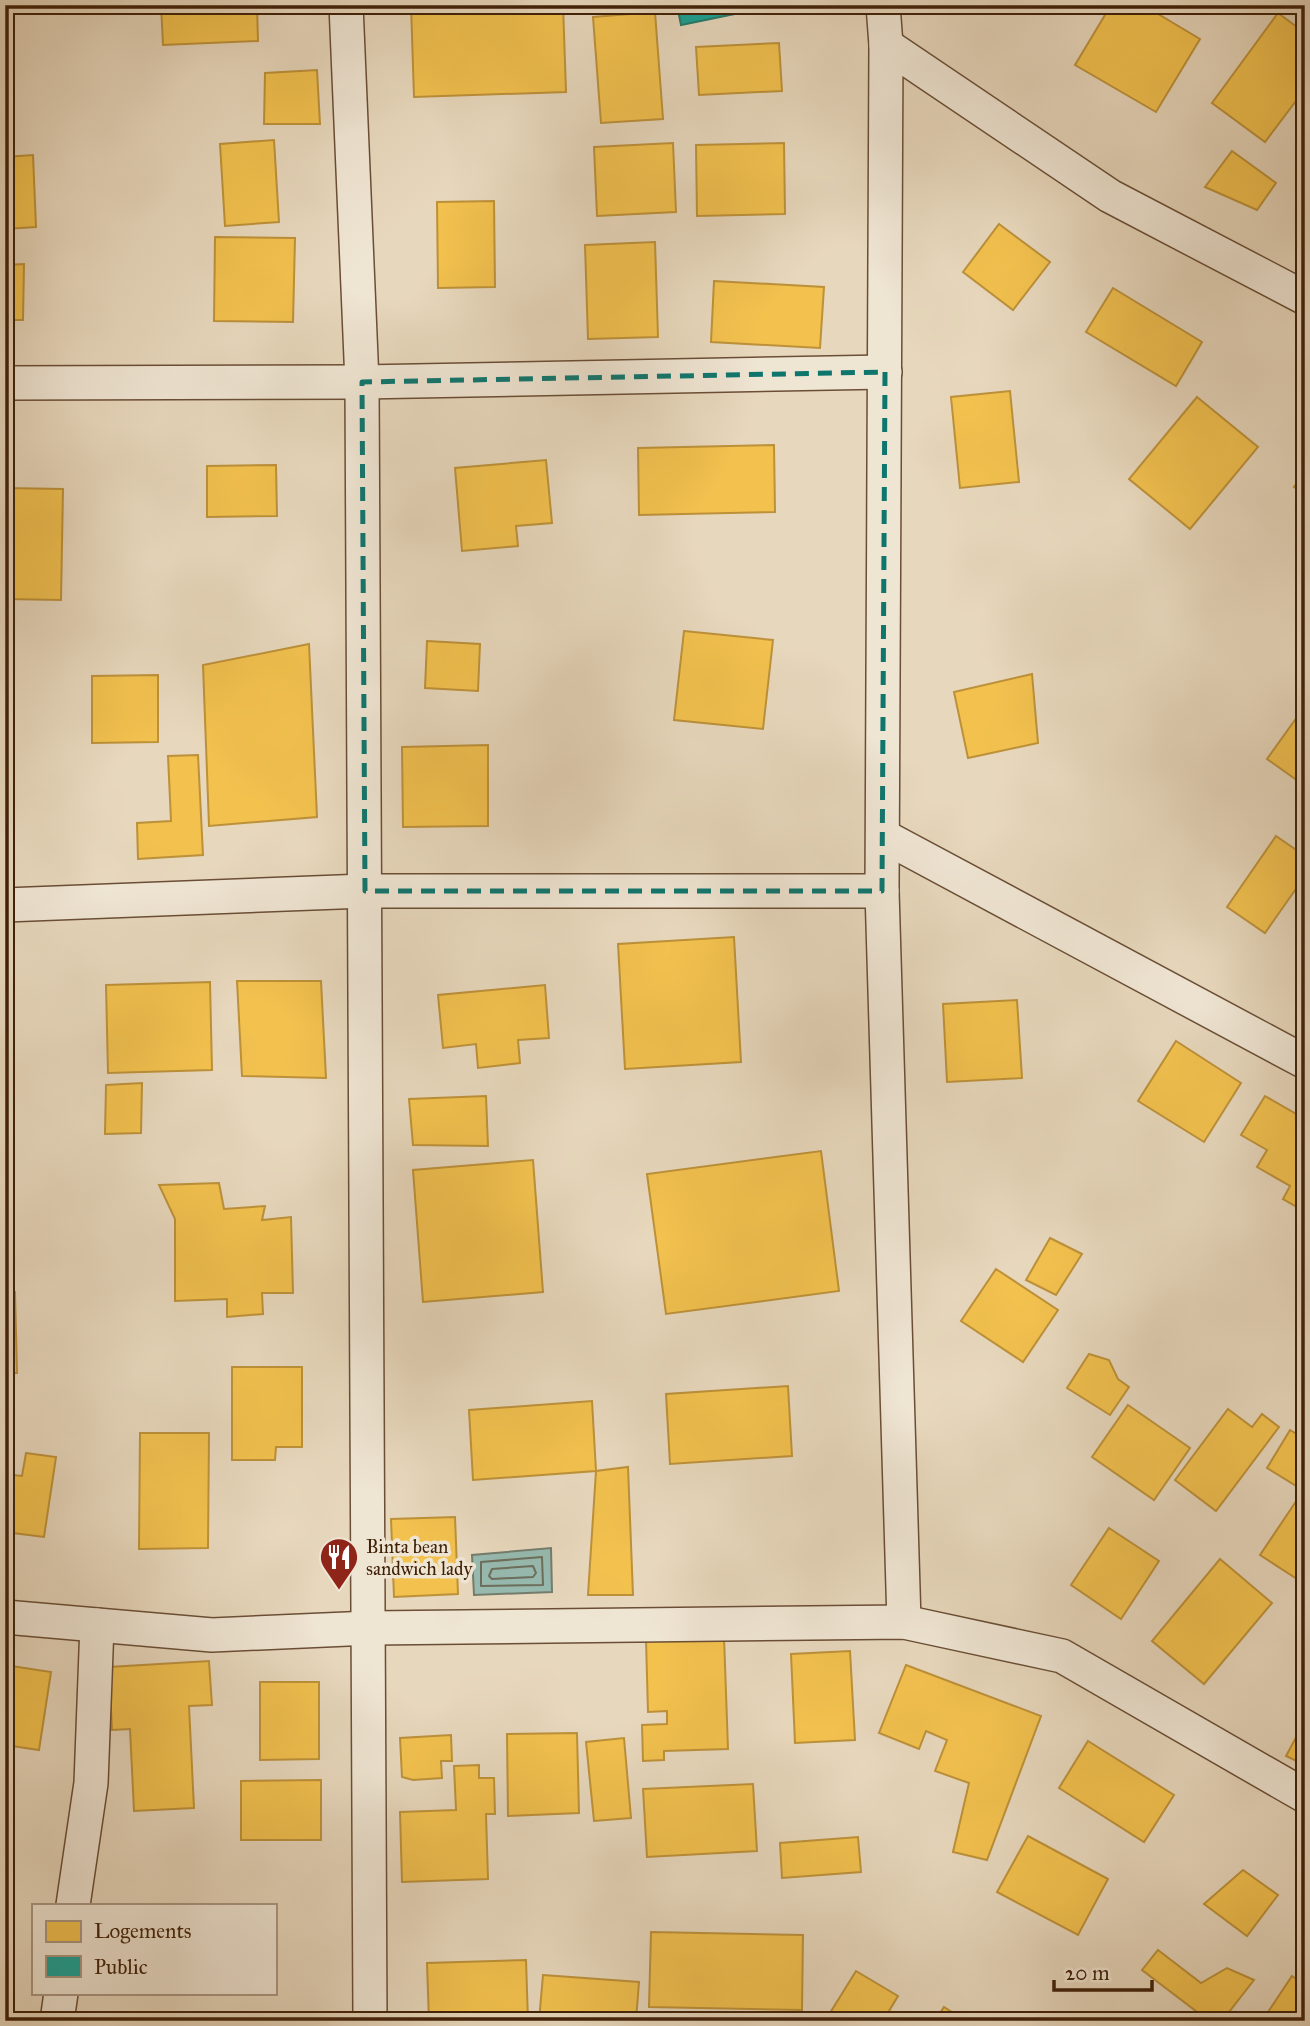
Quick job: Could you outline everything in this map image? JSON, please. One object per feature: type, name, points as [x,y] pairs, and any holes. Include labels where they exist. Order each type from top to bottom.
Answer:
[{"type":"street","points":[[345,5],[362,382],[370,2021]]},
{"type":"street","points":[[883,5],[886,45],[882,891],[904,1622]]},
{"type":"street","points":[[886,45],[1110,195],[1305,298]]},
{"type":"street","points":[[5,383],[362,382],[885,372]]},
{"type":"street","points":[[884,837],[1305,1062]]},
{"type":"street","points":[[5,905],[365,891],[882,891]]},
{"type":"street","points":[[5,1617],[212,1635],[370,1628],[904,1622],[1062,1656],[1305,1796]]},
{"type":"street","points":[[74,1904],[91,1783],[97,1625]]},
{"type":"street","points":[[57,2021],[61,1994]]},
{"type":"highlighted area","points":[[885,372],[882,891],[365,891],[362,382]]},
{"type":"water","points":[[551,1548],[552,1592],[474,1595],[472,1555]]},
{"type":"building: Logements","points":[[161,5],[257,5],[258,41],[163,45]]},
{"type":"building: Logements","points":[[411,5],[563,5],[566,92],[414,97]]},
{"type":"building: Logements","points":[[1111,5],[1143,5],[1200,39],[1156,112],[1075,65]]},
{"type":"building: Logements","points":[[655,12],[663,119],[601,123],[593,17]]},
{"type":"building: Logements","points":[[1278,13],[1305,33],[1305,89],[1265,142],[1212,103]]},
{"type":"building: Logements","points":[[779,43],[782,91],[699,95],[696,47]]},
{"type":"building: Logements","points":[[317,70],[320,124],[264,124],[265,73]]},
{"type":"building: Logements","points":[[274,140],[279,222],[225,226],[220,144]]},
{"type":"building: Logements","points":[[673,143],[676,212],[597,216],[594,147]]},
{"type":"building: Logements","points":[[784,143],[785,214],[697,216],[696,145]]},
{"type":"building: Logements","points":[[1232,151],[1276,183],[1257,210],[1205,187]]},
{"type":"building: Logements","points":[[33,155],[36,227],[5,229],[5,157]]},
{"type":"building: Logements","points":[[494,201],[495,287],[438,288],[437,202]]},
{"type":"building: Logements","points":[[999,224],[1050,262],[1013,310],[963,272]]},
{"type":"building: Logements","points":[[215,237],[295,238],[293,322],[214,321]]},
{"type":"building: Logements","points":[[655,242],[658,337],[588,339],[585,245]]},
{"type":"building: Logements","points":[[24,264],[23,320],[5,320],[5,265]]},
{"type":"building: Logements","points":[[714,281],[824,287],[820,348],[711,342]]},
{"type":"building: Logements","points":[[1113,288],[1202,342],[1176,386],[1086,332]]},
{"type":"building: Logements","points":[[1010,391],[1019,482],[960,488],[951,397]]},
{"type":"building: Logements","points":[[1197,397],[1258,447],[1190,529],[1129,479]]},
{"type":"building: Logements","points":[[774,445],[775,512],[639,515],[638,448]]},
{"type":"building: Logements","points":[[546,460],[552,523],[516,526],[518,546],[462,551],[455,468]]},
{"type":"building: Logements","points":[[276,465],[277,516],[207,517],[207,466]]},
{"type":"building: Logements","points":[[1305,472],[1305,494],[1294,487]]},
{"type":"building: Logements","points":[[5,488],[63,489],[61,600],[5,599]]},
{"type":"building: Logements","points":[[684,631],[773,640],[763,729],[674,720]]},
{"type":"building: Logements","points":[[427,641],[480,644],[478,691],[425,688]]},
{"type":"building: Logements","points":[[309,644],[317,817],[209,826],[203,665]]},
{"type":"building: Logements","points":[[1032,674],[1038,743],[968,758],[954,692]]},
{"type":"building: Logements","points":[[158,675],[158,742],[92,743],[92,676]]},
{"type":"building: Logements","points":[[1305,706],[1305,786],[1267,759]]},
{"type":"building: Logements","points":[[488,745],[488,826],[403,827],[402,747]]},
{"type":"building: Logements","points":[[198,755],[203,855],[138,859],[137,823],[171,821],[168,756]]},
{"type":"building: Logements","points":[[1276,836],[1305,856],[1305,876],[1265,933],[1227,907]]},
{"type":"building: Logements","points":[[734,937],[741,1062],[625,1069],[618,944]]},
{"type":"building: Logements","points":[[237,981],[321,981],[326,1078],[242,1076]]},
{"type":"building: Logements","points":[[210,982],[212,1070],[108,1073],[106,985]]},
{"type":"building: Logements","points":[[545,985],[549,1038],[518,1040],[520,1063],[478,1068],[476,1044],[443,1048],[438,995]]},
{"type":"building: Logements","points":[[1017,1000],[1022,1078],[947,1082],[943,1004]]},
{"type":"building: Logements","points":[[1176,1041],[1241,1083],[1204,1142],[1138,1101]]},
{"type":"building: Logements","points":[[142,1083],[141,1133],[105,1134],[106,1085]]},
{"type":"building: Logements","points":[[486,1096],[488,1146],[413,1145],[409,1099]]},
{"type":"building: Logements","points":[[1265,1096],[1305,1119],[1304,1211],[1283,1199],[1290,1186],[1257,1167],[1267,1150],[1241,1135]]},
{"type":"building: Logements","points":[[821,1151],[839,1291],[666,1314],[647,1174]]},
{"type":"building: Logements","points":[[533,1160],[543,1292],[423,1302],[413,1170]]},
{"type":"building: Logements","points":[[219,1183],[224,1209],[265,1206],[262,1220],[291,1217],[293,1293],[262,1293],[263,1314],[227,1317],[227,1299],[175,1301],[175,1219],[159,1185]]},
{"type":"building: Logements","points":[[5,1199],[7,1255],[5,1255]]},
{"type":"building: Logements","points":[[1050,1238],[1082,1254],[1056,1295],[1026,1280]]},
{"type":"building: Logements","points":[[996,1269],[1058,1310],[1023,1362],[961,1321]]},
{"type":"building: Logements","points":[[5,1292],[15,1292],[17,1373],[5,1373]]},
{"type":"building: Logements","points":[[1089,1354],[1109,1360],[1118,1379],[1129,1387],[1110,1415],[1067,1388]]},
{"type":"building: Logements","points":[[232,1367],[302,1367],[302,1447],[276,1447],[275,1460],[232,1460]]},
{"type":"building: Logements","points":[[788,1386],[792,1456],[670,1464],[666,1394]]},
{"type":"building: Logements","points":[[592,1401],[596,1471],[473,1480],[469,1410]]},
{"type":"building: Logements","points":[[1128,1405],[1190,1448],[1154,1500],[1092,1457]]},
{"type":"building: Logements","points":[[1228,1409],[1252,1427],[1262,1414],[1279,1427],[1216,1511],[1175,1480]]},
{"type":"building: Logements","points":[[1305,1410],[1305,1430],[1296,1425]]},
{"type":"building: Logements","points":[[1290,1430],[1305,1439],[1305,1475],[1298,1487],[1267,1468]]},
{"type":"building: Logements","points":[[140,1433],[209,1433],[208,1548],[139,1549]]},
{"type":"building: Logements","points":[[26,1453],[56,1457],[44,1537],[5,1532],[5,1474],[22,1476]]},
{"type":"building: Logements","points":[[628,1467],[633,1595],[588,1595],[596,1471]]},
{"type":"building: Logements","points":[[1305,1488],[1305,1574],[1300,1581],[1260,1555]]},
{"type":"building: Logements","points":[[455,1517],[458,1594],[394,1597],[391,1519]]},
{"type":"building: Logements","points":[[1109,1528],[1159,1561],[1121,1619],[1071,1585]]},
{"type":"building: Logements","points":[[1220,1559],[1272,1603],[1204,1684],[1152,1641]]},
{"type":"building: Logements","points":[[724,1637],[728,1749],[664,1751],[664,1760],[643,1761],[642,1725],[667,1724],[667,1711],[648,1712],[646,1640]]},
{"type":"building: Logements","points":[[850,1651],[855,1740],[795,1743],[791,1654]]},
{"type":"building: Logements","points":[[209,1661],[212,1705],[189,1706],[194,1808],[134,1811],[130,1729],[112,1730],[109,1667]]},
{"type":"building: Logements","points":[[5,1665],[51,1672],[39,1750],[5,1745]]},
{"type":"building: Logements","points":[[906,1665],[1041,1716],[987,1860],[953,1852],[969,1783],[935,1771],[947,1740],[926,1731],[919,1749],[879,1733]]},
{"type":"building: Logements","points":[[260,1682],[319,1682],[319,1759],[260,1760]]},
{"type":"building: Logements","points":[[1301,1728],[1305,1730],[1305,1765],[1286,1756]]},
{"type":"building: Logements","points":[[577,1733],[579,1813],[508,1816],[507,1734]]},
{"type":"building: Logements","points":[[451,1735],[452,1761],[441,1761],[442,1778],[413,1780],[402,1777],[400,1738]]},
{"type":"building: Logements","points":[[624,1738],[631,1818],[594,1821],[586,1742]]},
{"type":"building: Logements","points":[[1088,1741],[1174,1795],[1144,1842],[1059,1788]]},
{"type":"building: Logements","points":[[479,1765],[479,1778],[494,1778],[495,1814],[486,1814],[488,1879],[402,1882],[400,1812],[456,1810],[454,1766]]},
{"type":"building: Logements","points":[[321,1780],[321,1840],[241,1840],[241,1781]]},
{"type":"building: Logements","points":[[753,1784],[757,1851],[647,1857],[643,1789]]},
{"type":"building: Logements","points":[[1028,1836],[1108,1879],[1078,1935],[997,1892]]},
{"type":"building: Logements","points":[[858,1837],[861,1872],[782,1878],[780,1843]]},
{"type":"building: Logements","points":[[1243,1870],[1278,1895],[1247,1936],[1204,1904]]},
{"type":"building: Logements","points":[[651,1932],[803,1935],[802,2010],[649,2007]]},
{"type":"building: Logements","points":[[1158,1950],[1201,1983],[1227,1968],[1254,1980],[1222,2021],[1209,2021],[1142,1970]]},
{"type":"building: Logements","points":[[526,1960],[528,2021],[429,2021],[427,1963]]},
{"type":"building: Logements","points":[[856,1971],[898,1996],[883,2021],[825,2021]]},
{"type":"building: Logements","points":[[543,1975],[639,1982],[636,2021],[539,2021]]},
{"type":"building: Logements","points":[[1292,1976],[1305,1985],[1305,2021],[1262,2021]]},
{"type":"building: Logements","points":[[944,2007],[966,2021],[935,2021]]},
{"type":"building: Public","points":[[677,5],[763,5],[764,8],[681,25]]},
{"type":"place","name":"Binta bean sandwich lady","points":[[339,1591]]}]
